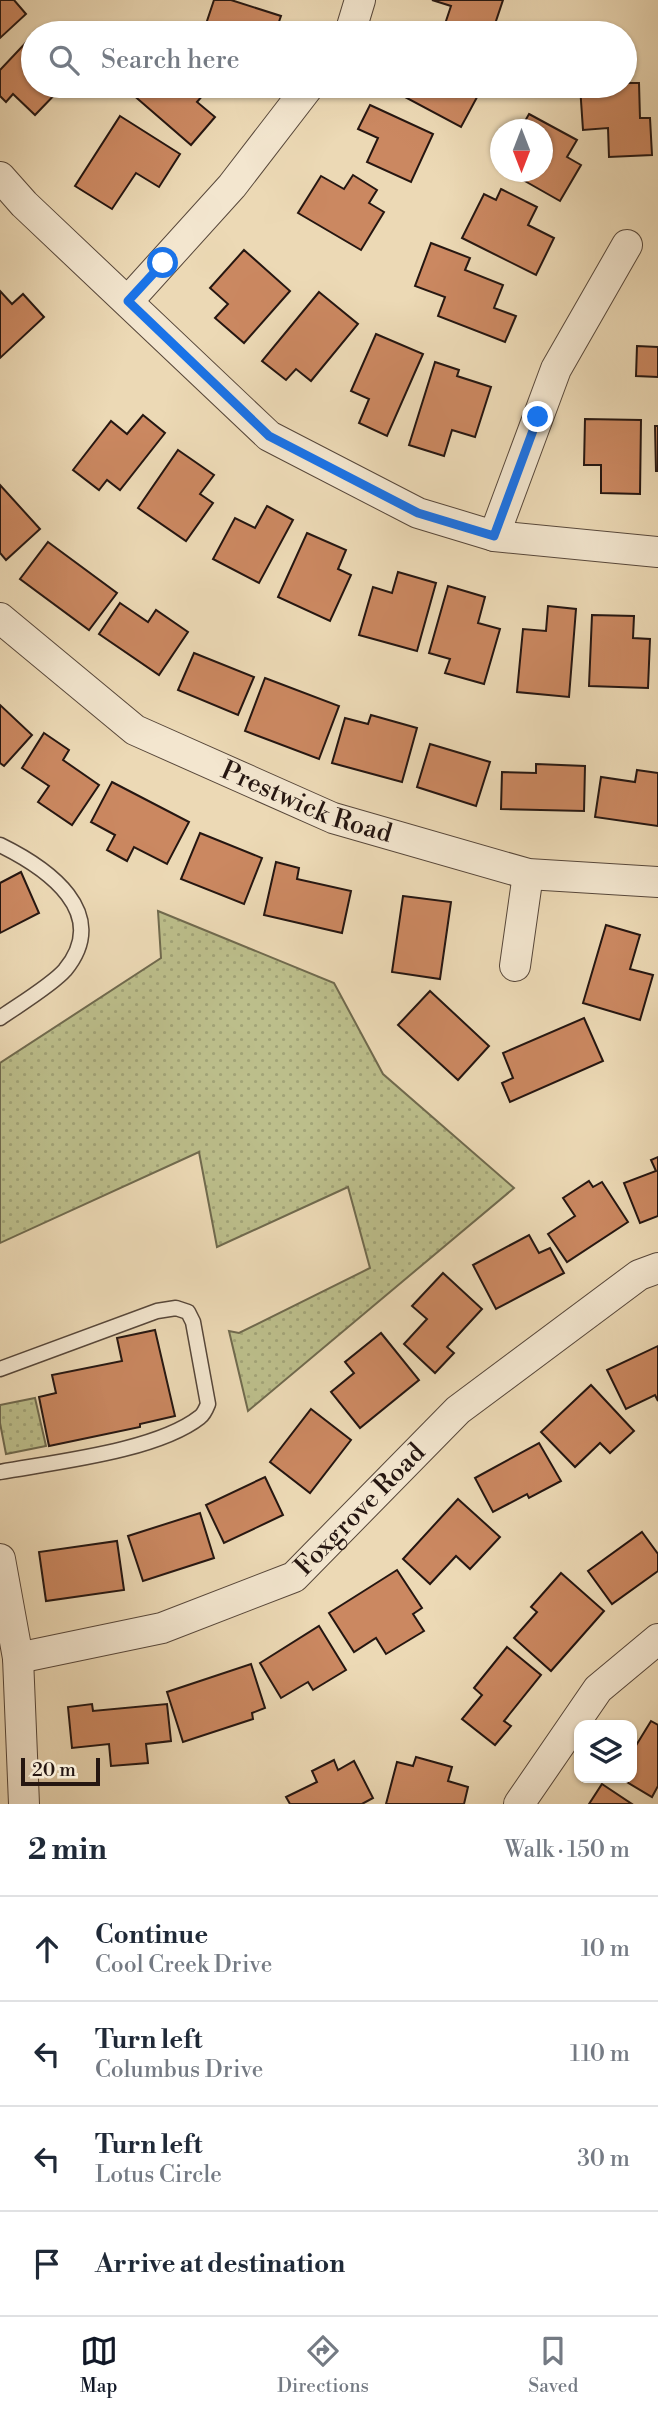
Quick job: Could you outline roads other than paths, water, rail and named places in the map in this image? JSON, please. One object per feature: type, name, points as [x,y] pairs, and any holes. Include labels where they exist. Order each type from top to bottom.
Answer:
[{"type":"street","points":[[354,21],[360,0]]},
{"type":"street","points":[[128,301],[232,186],[300,98]]},
{"type":"street","points":[[0,177],[24,204],[269,436],[418,513],[494,536],[658,552]]},
{"type":"street","points":[[494,536],[556,369],[627,245]]},
{"type":"street","name":"Prestwick Road","points":[[0,618],[135,730],[332,818],[528,874],[658,882]]},
{"type":"street","points":[[515,966],[528,874]]},
{"type":"street","name":"Foxgrove Road","points":[[18,1658],[162,1628],[294,1577],[458,1410],[639,1275],[658,1268]]},
{"type":"street","points":[[0,1559],[18,1658],[24,1804]]},
{"type":"street","points":[[519,1804],[598,1689],[658,1639]]},
{"type":"lane","points":[[0,845],[31,861],[64,889],[82,919],[79,949],[63,972],[0,1018]]},
{"type":"lane","points":[[0,1369],[157,1311],[176,1308],[188,1312],[193,1322],[208,1392],[208,1404],[202,1416],[169,1435],[130,1447],[0,1472]]}]
